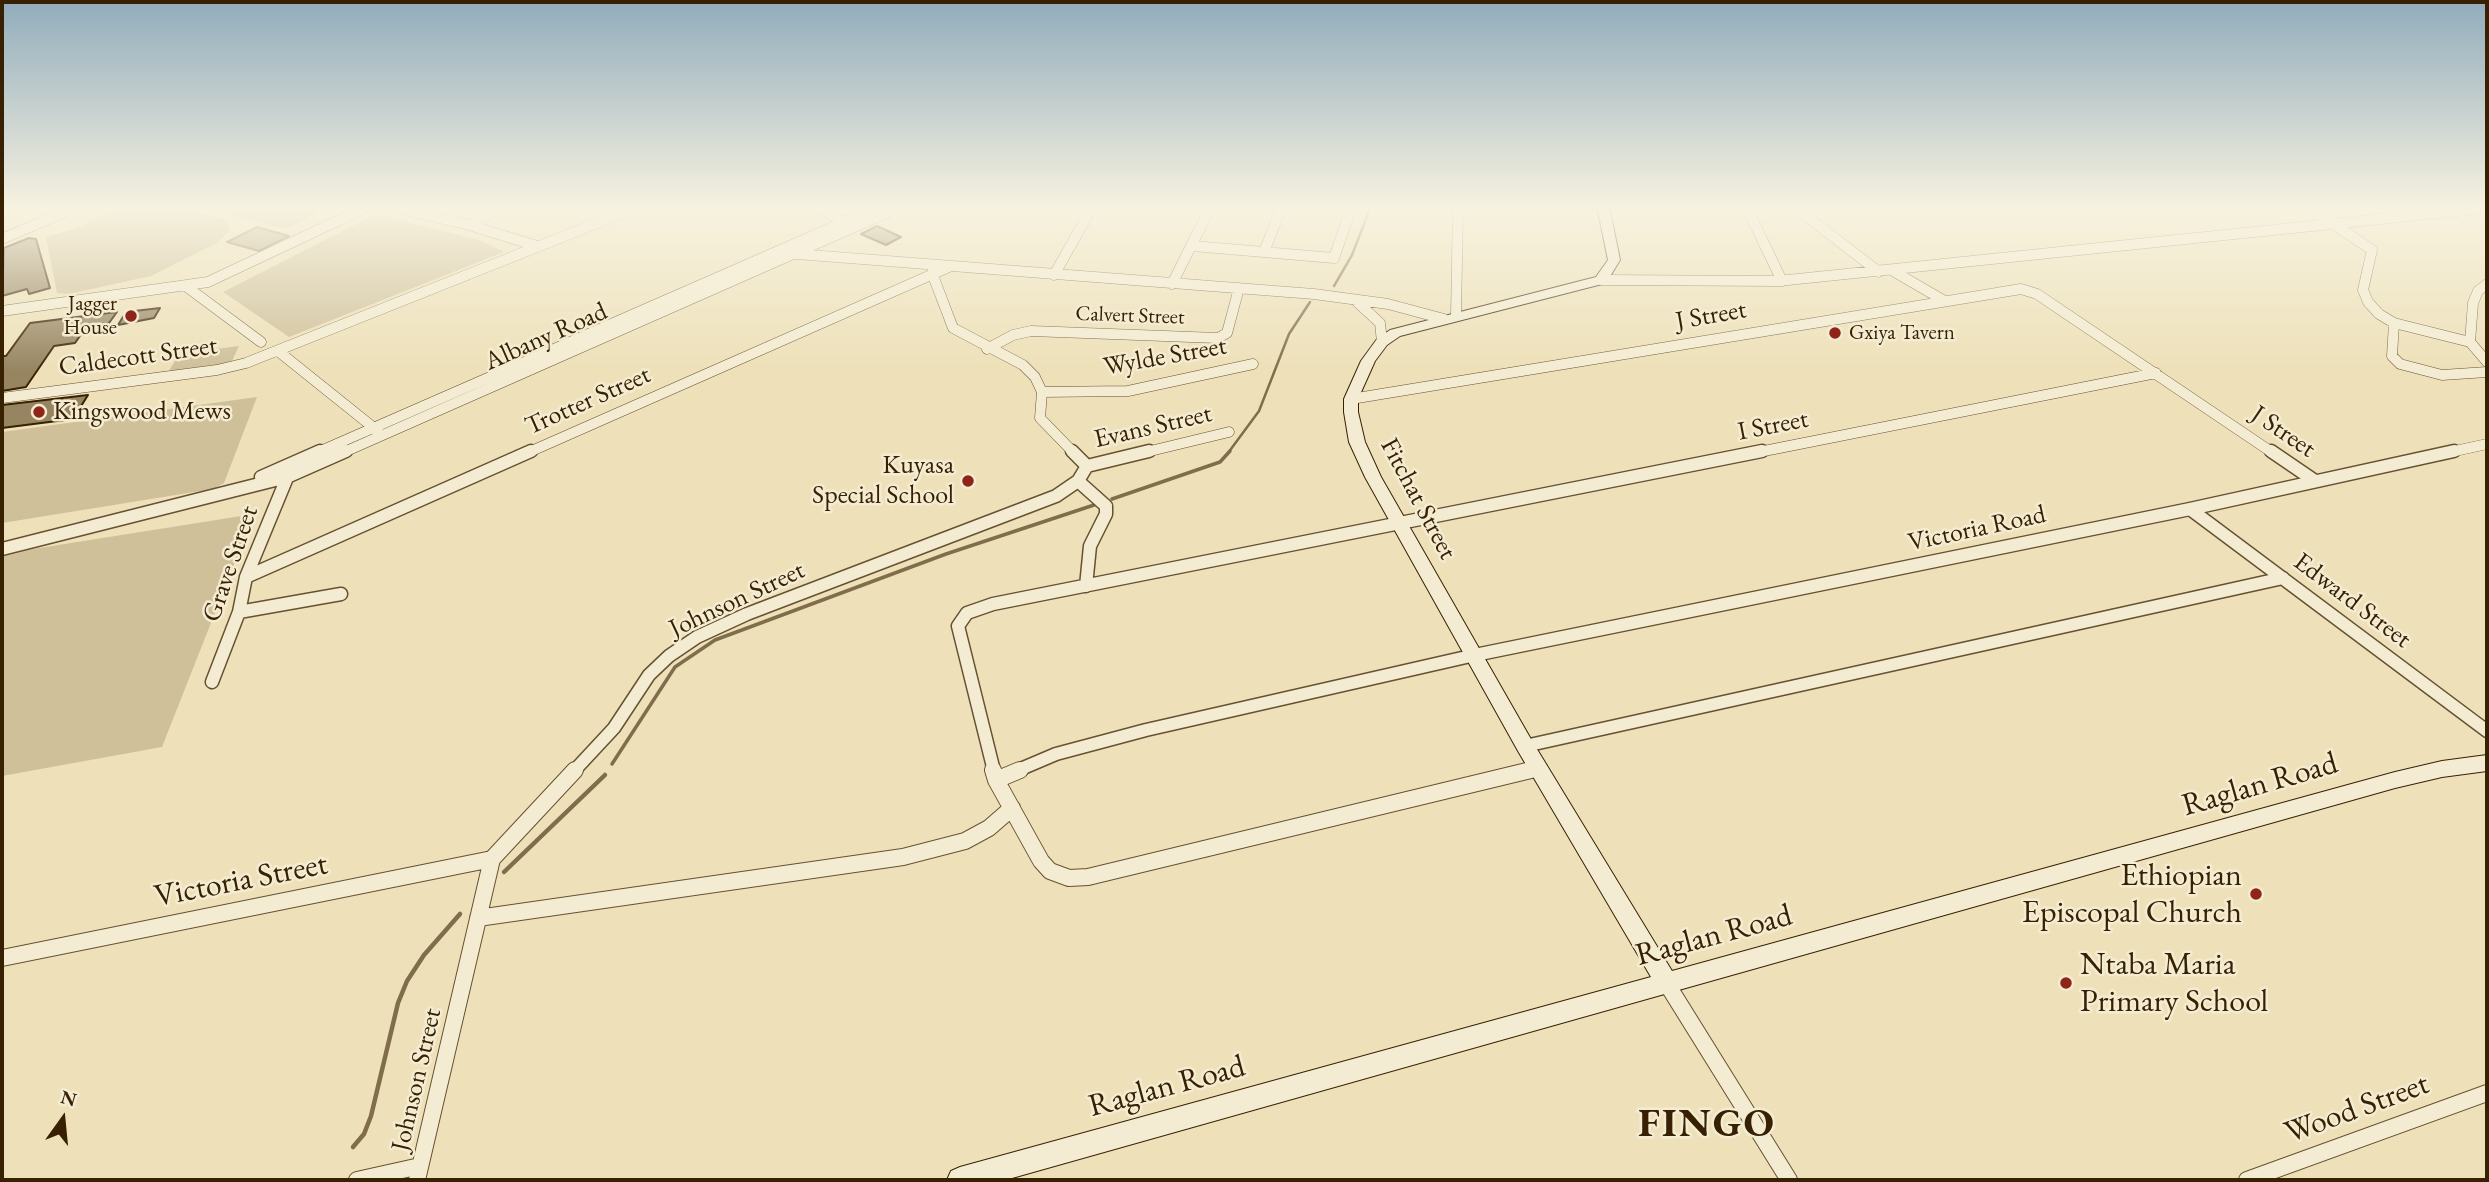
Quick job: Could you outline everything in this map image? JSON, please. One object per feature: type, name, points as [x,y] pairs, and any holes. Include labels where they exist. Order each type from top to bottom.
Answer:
[{"type":"street","points":[[2,311],[187,287],[223,276],[254,261]]},
{"type":"street","name":"Caldecott Street","points":[[2,398],[217,370],[278,351],[500,261]]},
{"type":"street","name":"Albany Road","points":[[2,549],[287,477],[378,431],[752,261]]},
{"type":"street","name":"Albany Road","points":[[245,486],[776,261]]},
{"type":"street","points":[[879,261],[1351,298],[1450,317]]},
{"type":"street","points":[[1054,275],[1062,261]]},
{"type":"street","points":[[1172,284],[1185,261]]},
{"type":"street","points":[[1450,317],[1454,261]]},
{"type":"street","points":[[1601,280],[1613,261]]},
{"type":"street","points":[[1772,261],[1782,281]]},
{"type":"street","points":[[1865,261],[1879,272]]},
{"type":"street","points":[[1351,400],[1368,361],[1382,342],[1395,333],[1601,280],[1782,281],[1989,261]]},
{"type":"street","points":[[2372,261],[2363,290],[2368,302],[2394,323],[2469,342],[2487,362]]},
{"type":"street","name":"Trotter Street","points":[[246,577],[932,273],[949,268]]},
{"type":"street","points":[[1894,271],[1943,300]]},
{"type":"street","points":[[932,273],[953,328],[987,349],[1023,365],[1035,377],[1042,392],[1040,418],[1087,466]]},
{"type":"street","points":[[2469,342],[2473,303],[2478,292],[2487,284]]},
{"type":"street","points":[[187,287],[261,342]]},
{"type":"street","name":"Calvert Street","points":[[987,349],[1013,335],[1031,331],[1219,338],[1227,333],[1239,288]]},
{"type":"street","name":"J Street","points":[[1351,400],[2010,289],[2031,291],[2315,481]]},
{"type":"street","points":[[687,290],[699,295]]},
{"type":"street","points":[[1351,298],[1369,310],[1380,323],[1382,342]]},
{"type":"street","points":[[2394,323],[2392,356],[2400,364],[2442,375],[2487,372]]},
{"type":"street","points":[[589,333],[600,338]]},
{"type":"street","points":[[278,351],[378,431]]},
{"type":"street","name":"Wylde Street","points":[[1042,392],[1128,391],[1254,364]]},
{"type":"street","name":"I Street","points":[[996,780],[958,626],[967,613],[977,608],[2156,373]]},
{"type":"street","name":"Fitchat Street","points":[[1351,400],[1357,442],[1399,524],[1525,746],[1667,984]]},
{"type":"street","name":"Evans Street","points":[[1087,466],[1229,432]]},
{"type":"street","name":"Victoria Road","points":[[996,780],[1020,767],[1056,754],[1146,730],[1475,654],[2190,509],[2487,444]]},
{"type":"street","name":"Grave Street","points":[[212,682],[239,612],[246,577],[295,463]]},
{"type":"street","name":"Johnson Street","points":[[418,1173],[492,859],[614,728],[649,675],[669,656],[697,637],[747,614],[1056,496],[1078,481],[1087,466]]},
{"type":"street","points":[[1078,481],[1106,506],[1106,514],[1090,546],[1086,586]]},
{"type":"street","name":"Edward Street","points":[[2190,509],[2487,731]]},
{"type":"street","points":[[1525,746],[2283,578]]},
{"type":"street","points":[[239,612],[341,594]]},
{"type":"street","name":"Raglan Road","points":[[960,1180],[1000,1175],[1028,1161],[1084,1144],[2395,780],[2442,769],[2487,763]]},
{"type":"street","points":[[996,780],[1041,862],[1051,871],[1069,878],[1088,877],[1538,768]]},
{"type":"street","points":[[478,918],[903,857],[965,841],[989,828],[1012,808]]},
{"type":"street","name":"Victoria Street","points":[[2,958],[492,859]]},
{"type":"street","points":[[1667,984],[1789,1180]]},
{"type":"street","name":"Wood Street","points":[[2247,1180],[2487,1093]]},
{"type":"street","points":[[357,1180],[418,1173]]},
{"type":"shaded area","points":[[51,261],[181,261],[151,276],[69,294],[57,293]]},
{"type":"shaded area","points":[[283,261],[481,261],[289,337],[223,292]]},
{"type":"shaded area","points":[[239,346],[231,363],[169,371],[179,354]]},
{"type":"shaded area","points":[[257,397],[224,483],[213,489],[2,523],[2,432]]},
{"type":"shaded area","points":[[254,514],[162,747],[2,776],[2,557],[33,549]]},
{"type":"building","points":[[3,261],[42,261],[50,288],[29,294],[27,289],[2,296]]},
{"type":"building","points":[[160,308],[154,318],[118,325],[126,312]]},
{"type":"building","points":[[117,312],[109,323],[87,326],[75,343],[54,346],[26,387],[2,391],[2,356],[6,356],[30,323]]},
{"type":"building","name":"Kingswood Mews","points":[[88,395],[73,419],[2,428],[2,405]]},
{"type":"waterway","points":[[1334,286],[1348,261]]},
{"type":"waterway","points":[[1228,453],[1259,411],[1289,334],[1310,302]]},
{"type":"waterway","points":[[1112,499],[1220,462],[1230,451]]},
{"type":"waterway","points":[[612,764],[675,667],[715,640],[946,554],[1094,505]]},
{"type":"waterway","points":[[504,872],[605,775]]},
{"type":"waterway","points":[[353,1147],[364,1134],[371,1116],[398,1003],[407,981],[424,955],[460,914]]},
{"type":"place","name":"Jagger House","points":[[131,316]]},
{"type":"place","name":"Gxiya Tavern","points":[[1835,333]]},
{"type":"place","name":"Kingswood Mews","points":[[39,412]]},
{"type":"place","name":"Kuyasa Special School","points":[[968,481]]},
{"type":"place","name":"Ethiopian Episcopal Church","points":[[2256,894]]},
{"type":"place","name":"Ntaba Maria Primary School","points":[[2066,983]]},
{"type":"district","name":"FINGO","points":[[1707,1125]]}]
